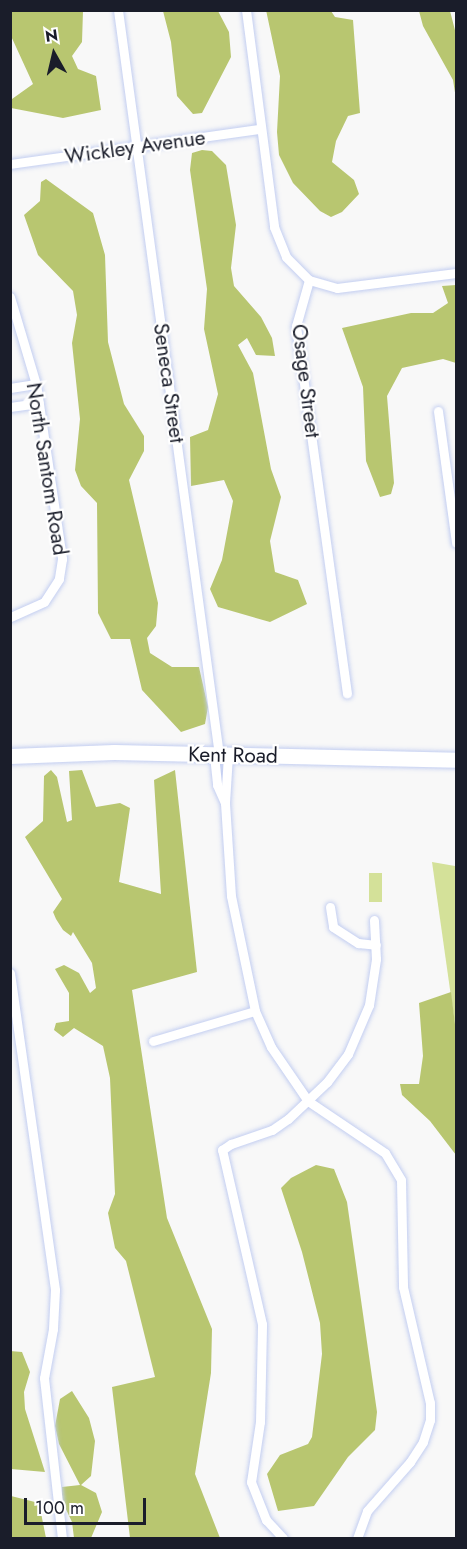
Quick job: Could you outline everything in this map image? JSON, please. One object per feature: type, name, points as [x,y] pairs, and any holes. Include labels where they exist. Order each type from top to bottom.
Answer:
[{"type":"main road","name":"Kent Road","points":[[10,756],[88,753],[456,760]]},
{"type":"street","name":"Seneca Street","points":[[118,10],[220,755]]},
{"type":"street","points":[[246,10],[260,129],[277,239],[286,257],[309,280],[350,288],[456,273]]},
{"type":"street","name":"Wickley Avenue","points":[[10,164],[260,129]]},
{"type":"street","name":"Osage Street","points":[[309,280],[296,326],[347,693]]},
{"type":"street","name":"North Santom Road","points":[[10,297],[36,384],[62,566],[56,586],[44,602],[10,617]]},
{"type":"street","points":[[10,388],[36,384]]},
{"type":"street","points":[[10,407],[39,403]]},
{"type":"street","points":[[438,411],[456,543]]},
{"type":"street","points":[[220,755],[218,785],[225,803]]},
{"type":"street","points":[[220,755],[231,896],[255,1011],[271,1047],[308,1101],[366,1138],[394,1164],[401,1180],[405,1223],[403,1287],[430,1403],[423,1442],[367,1510],[357,1539]]},
{"type":"street","points":[[330,907],[333,927],[358,942],[376,945]]},
{"type":"street","points":[[283,1539],[266,1520],[250,1482],[260,1422],[262,1324],[222,1150],[231,1144],[272,1130],[308,1101],[348,1054],[369,1005],[376,945],[374,920]]},
{"type":"street","points":[[10,973],[55,1290],[53,1329],[44,1378],[62,1539]]},
{"type":"street","points":[[153,1041],[255,1011]]},
{"type":"green space","points":[[11,10],[83,11],[82,42],[72,56],[78,69],[96,76],[101,110],[63,118],[11,108],[12,99],[33,84],[11,36]]},
{"type":"green space","points":[[266,10],[331,11],[335,17],[353,20],[360,113],[348,116],[336,141],[332,162],[354,180],[359,194],[342,212],[331,217],[320,211],[293,183],[279,155],[277,132],[280,76]]},
{"type":"green space","points":[[163,11],[218,11],[229,32],[231,57],[202,113],[193,114],[177,96],[171,42]]},
{"type":"green space","points":[[419,11],[450,11],[456,34],[456,99],[453,80],[423,26]]},
{"type":"green space","points":[[202,150],[212,151],[226,165],[236,225],[231,268],[234,286],[261,317],[272,338],[275,356],[256,355],[247,338],[238,345],[253,373],[271,469],[281,497],[270,541],[275,572],[298,580],[307,604],[270,622],[218,607],[210,589],[222,560],[233,501],[224,480],[191,486],[190,437],[208,430],[218,394],[204,329],[207,289],[190,170],[192,153]]},
{"type":"green space","points":[[46,179],[93,213],[105,255],[108,342],[124,404],[144,436],[144,451],[129,480],[158,603],[156,626],[147,638],[150,653],[172,667],[199,667],[208,707],[205,724],[181,732],[142,690],[130,639],[111,639],[98,613],[97,503],[81,486],[75,470],[80,419],[72,343],[77,315],[73,291],[38,255],[24,215],[40,201],[41,182]]},
{"type":"green space","points":[[456,285],[456,363],[443,359],[402,368],[387,396],[394,483],[391,494],[380,497],[366,461],[363,387],[342,328],[411,313],[433,313],[448,303],[442,286]]},
{"type":"green space","points":[[51,770],[57,777],[67,822],[72,820],[69,771],[82,770],[96,807],[120,803],[130,808],[119,882],[161,894],[154,780],[175,770],[197,972],[132,990],[167,1218],[212,1329],[211,1373],[195,1474],[220,1538],[130,1538],[112,1387],[155,1377],[126,1261],[115,1248],[108,1213],[115,1194],[110,1078],[103,1046],[74,1028],[63,1037],[54,1030],[56,1023],[69,1021],[69,993],[55,969],[64,965],[79,973],[90,993],[96,988],[92,963],[73,932],[71,936],[63,930],[53,912],[62,899],[25,837],[43,821],[44,776]]},
{"type":"green space","points":[[432,862],[455,866],[456,1032]]},
{"type":"green space","points":[[369,873],[382,873],[382,902],[369,902]]},
{"type":"green space","points":[[451,992],[456,1032],[456,1155],[430,1121],[402,1095],[400,1084],[419,1084],[423,1056],[419,1003]]},
{"type":"green space","points":[[316,1165],[334,1169],[347,1202],[377,1412],[375,1430],[348,1457],[314,1506],[278,1511],[267,1474],[280,1455],[308,1444],[312,1437],[322,1354],[320,1323],[302,1252],[281,1188],[291,1178]]},
{"type":"green space","points":[[10,1351],[22,1352],[30,1372],[24,1392],[25,1409],[45,1472],[11,1469]]},
{"type":"green space","points":[[72,1391],[89,1418],[95,1441],[91,1476],[81,1485],[96,1493],[102,1512],[91,1538],[74,1538],[72,1522],[62,1501],[62,1487],[80,1485],[59,1444],[55,1426],[60,1399]]},
{"type":"green space","points":[[11,1496],[39,1503],[46,1538],[11,1538]]}]
